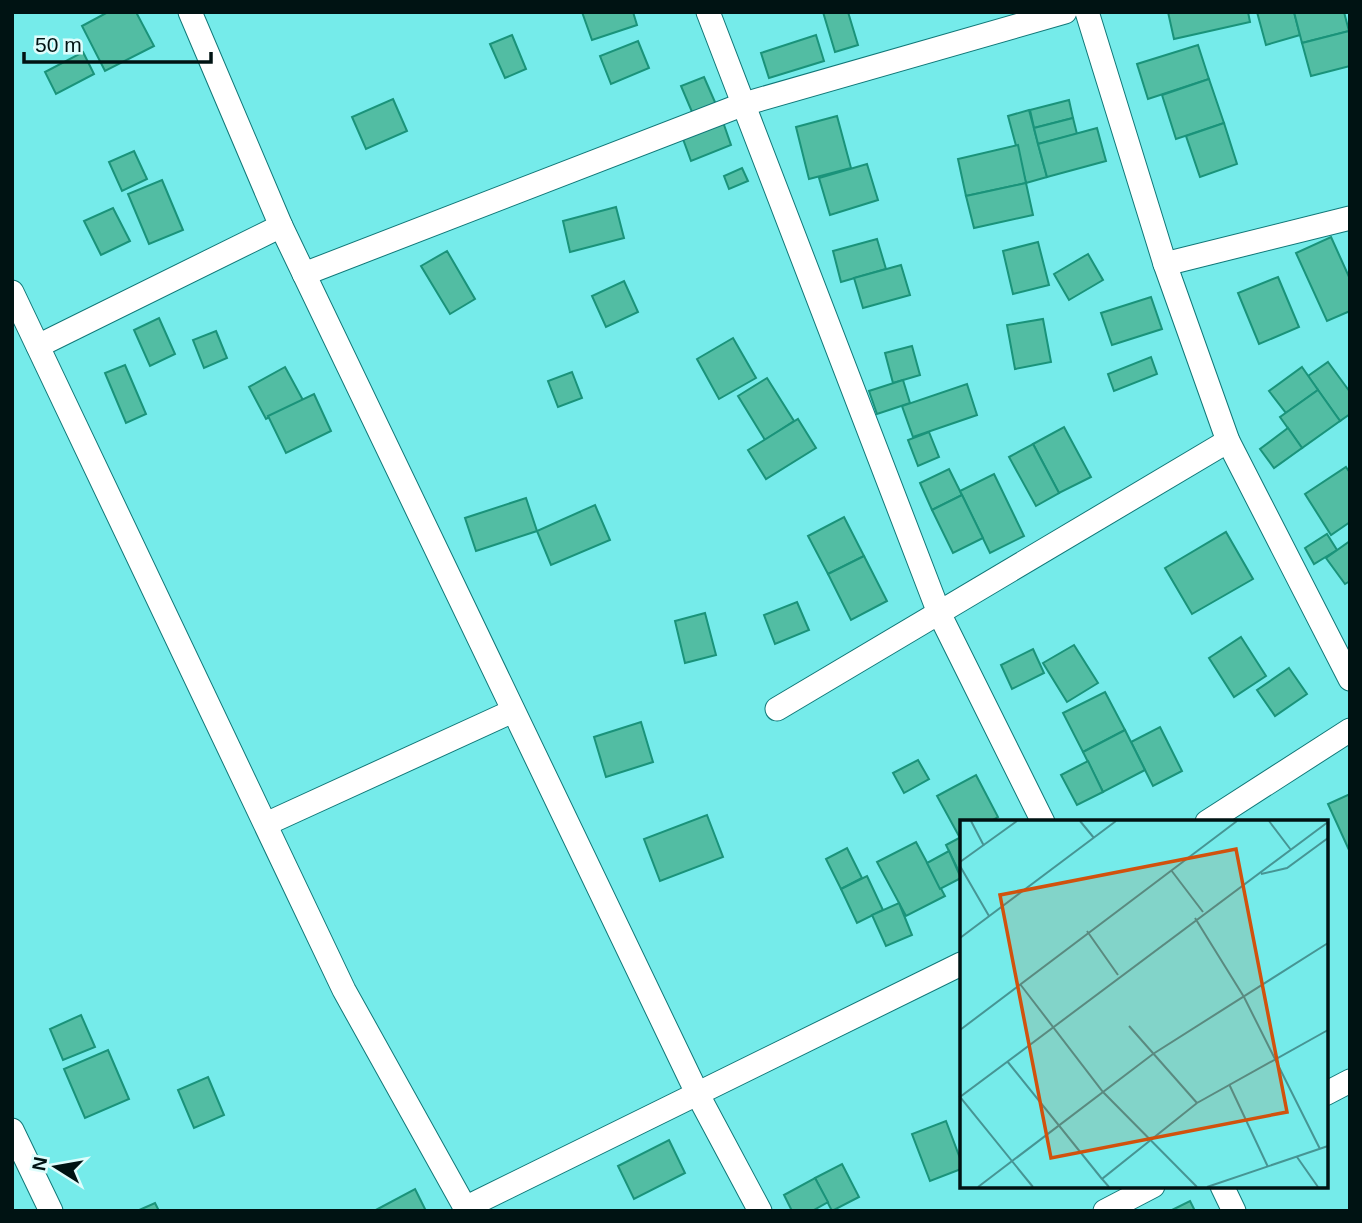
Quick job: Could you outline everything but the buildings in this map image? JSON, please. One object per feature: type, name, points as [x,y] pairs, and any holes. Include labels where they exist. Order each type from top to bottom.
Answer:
[{"type":"street","points":[[190,12],[281,226],[698,1096],[760,1211]]},
{"type":"street","points":[[708,12],[939,613],[1042,820]]},
{"type":"street","points":[[304,274],[744,104],[1065,12]]},
{"type":"street","points":[[1087,12],[1165,264],[1228,442],[1350,679]]},
{"type":"street","points":[[1165,264],[1350,218]]},
{"type":"street","points":[[38,346],[281,226]]},
{"type":"street","points":[[12,292],[344,990],[466,1209],[960,965]]},
{"type":"street","points":[[777,709],[1228,442]]},
{"type":"street","points":[[265,824],[513,710]]},
{"type":"street","points":[[1211,820],[1350,730]]},
{"type":"street","points":[[1327,1093],[1350,1081]]},
{"type":"street","points":[[12,1130],[51,1211]]},
{"type":"street","points":[[1105,1211],[1149,1188]]},
{"type":"street","points":[[1223,1188],[1234,1211]]}]
